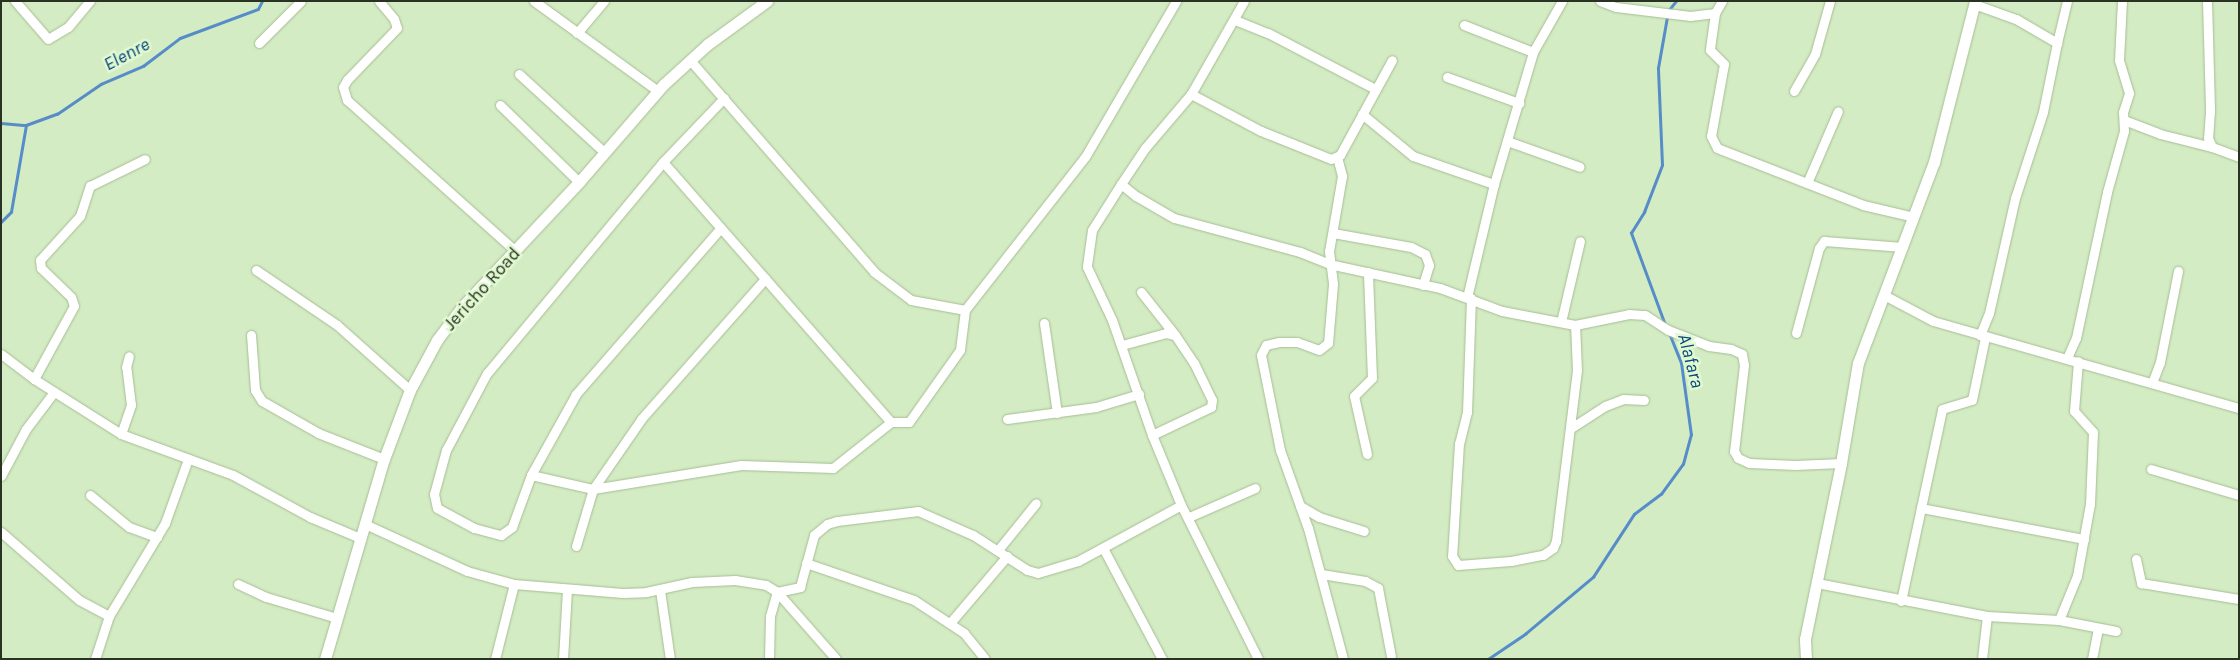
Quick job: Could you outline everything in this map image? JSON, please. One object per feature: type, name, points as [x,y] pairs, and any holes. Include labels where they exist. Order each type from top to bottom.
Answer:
[{"type":"street","points":[[15,1],[48,39],[68,27],[90,1]]},
{"type":"street","points":[[259,43],[301,1]]},
{"type":"street","points":[[379,1],[394,19],[397,28],[346,80],[344,87],[347,100],[515,251]]},
{"type":"street","points":[[534,1],[658,91]]},
{"type":"street","points":[[577,32],[604,1]]},
{"type":"street","name":"Jericho Road","points":[[325,659],[384,460],[410,390],[437,340],[658,91],[690,60],[767,1]]},
{"type":"street","points":[[531,475],[593,489],[741,465],[832,468],[891,422],[909,422],[960,350],[965,310],[1085,157],[1176,1]]},
{"type":"street","points":[[1244,1],[1235,20],[1191,94],[1146,148],[1098,217],[1086,259],[1090,276],[1122,345],[1152,435],[1181,505],[1189,517],[1258,659]]},
{"type":"street","points":[[1562,1],[1533,52],[1494,184],[1469,297],[1467,412],[1459,444],[1452,556],[1455,564],[1511,561],[1549,553],[1556,540],[1577,370],[1576,326]]},
{"type":"street","points":[[1600,1],[1690,16],[1714,13]]},
{"type":"street","points":[[1722,1],[1714,13],[1710,50],[1723,60],[1724,72],[1711,136],[1713,143],[1727,155],[1863,205],[1914,217]]},
{"type":"street","points":[[1794,91],[1815,54],[1830,1]]},
{"type":"street","points":[[1901,601],[1942,409],[1972,400],[1983,336],[1994,296],[2015,198],[2043,112],[2066,1]]},
{"type":"street","points":[[2067,358],[2076,338],[2106,192],[2124,131],[2129,93],[2119,60],[2122,1]]},
{"type":"street","points":[[2208,1],[2210,110],[2208,138],[2212,147]]},
{"type":"street","points":[[1806,659],[1806,639],[1842,463],[1853,381],[1914,217],[1946,123],[1975,3],[2016,19],[2057,43]]},
{"type":"street","points":[[1235,20],[1268,33],[1376,89]]},
{"type":"street","points":[[1464,25],[1533,52]]},
{"type":"street","points":[[690,60],[874,272],[911,300],[965,310]]},
{"type":"street","points":[[1191,94],[1261,131],[1331,159],[1337,157],[1392,60]]},
{"type":"street","points":[[519,74],[604,152]]},
{"type":"street","points":[[1447,77],[1519,103]]},
{"type":"street","points":[[721,228],[576,394],[531,475],[512,527],[501,535],[474,528],[437,508],[434,494],[446,450],[487,373],[663,162],[724,98]]},
{"type":"street","points":[[500,105],[579,182]]},
{"type":"street","points":[[1807,183],[1838,111]]},
{"type":"street","points":[[1362,114],[1413,156],[1494,184]]},
{"type":"street","points":[[2124,120],[2160,134],[2212,147],[2239,157]]},
{"type":"street","points":[[1507,141],[1580,167]]},
{"type":"street","points":[[1337,157],[1342,176],[1332,233],[1329,264],[1333,284],[1333,314],[1330,338],[1325,347],[1316,350],[1297,342],[1279,342],[1266,345],[1261,355],[1280,450],[1321,574],[1343,659]]},
{"type":"street","points":[[34,379],[74,306],[71,297],[41,268],[40,260],[80,216],[90,186],[145,159]]},
{"type":"street","points":[[663,162],[891,422]]},
{"type":"street","points":[[1121,184],[1150,207],[1174,218],[1291,249],[1329,264],[1469,297],[1502,311],[1576,326],[1638,314],[1668,330],[1709,346],[1736,351],[1742,354],[1744,365],[1735,455],[1749,463],[1842,463]]},
{"type":"street","points":[[1332,233],[1411,247],[1424,254],[1429,265],[1423,285]]},
{"type":"street","points":[[1561,322],[1580,241]]},
{"type":"street","points":[[1796,334],[1819,248],[1824,241],[1903,247]]},
{"type":"street","points":[[256,270],[337,325],[410,390]]},
{"type":"street","points":[[2152,383],[2160,362],[2178,271]]},
{"type":"street","points":[[1367,454],[1354,396],[1372,378],[1368,272]]},
{"type":"street","points":[[576,546],[593,489],[642,418],[765,278]]},
{"type":"street","points":[[1141,292],[1175,335],[1194,363],[1213,404],[1152,435]]},
{"type":"street","points":[[1884,295],[1933,320],[1983,336],[2078,361],[2239,408]]},
{"type":"street","points":[[1044,323],[1057,412]]},
{"type":"street","points":[[1122,345],[1166,333],[1175,335]]},
{"type":"street","points":[[251,335],[255,390],[262,402],[318,433],[384,460]]},
{"type":"street","points":[[1,354],[34,379],[121,434],[234,475],[310,518],[360,538]]},
{"type":"street","points":[[121,434],[131,405],[126,367],[129,356]]},
{"type":"street","points":[[2059,620],[2077,576],[2090,504],[2093,432],[2074,411],[2078,361]]},
{"type":"street","points":[[1,476],[26,430],[54,392]]},
{"type":"street","points":[[1007,419],[1096,407],[1139,394]]},
{"type":"street","points":[[1571,428],[1605,406],[1623,398],[1644,400]]},
{"type":"street","points":[[95,659],[109,616],[157,537],[188,459]]},
{"type":"street","points":[[2151,469],[2239,495]]},
{"type":"street","points":[[1189,517],[1255,488]]},
{"type":"street","points":[[90,495],[129,527],[157,537]]},
{"type":"street","points":[[998,550],[1036,503]]},
{"type":"street","points":[[777,592],[800,587],[814,535],[827,524],[909,510],[973,535],[1027,570],[1038,572],[1078,561],[1181,505]]},
{"type":"street","points":[[1300,506],[1319,517],[1364,532]]},
{"type":"street","points":[[1921,508],[2084,539]]},
{"type":"street","points":[[364,524],[467,571],[514,584],[623,594],[660,590],[692,582],[735,580],[766,585],[777,592],[836,659]]},
{"type":"street","points":[[1,532],[58,583],[109,616]]},
{"type":"street","points":[[1103,548],[1162,659]]},
{"type":"street","points":[[950,624],[986,585],[1007,556]]},
{"type":"street","points":[[2136,560],[2141,583],[2239,599]]},
{"type":"street","points":[[806,563],[914,600],[964,633],[985,659]]},
{"type":"street","points":[[1321,574],[1365,581],[1378,588],[1392,656]]},
{"type":"street","points":[[1817,583],[1901,601],[1987,616],[2059,620],[2116,631]]},
{"type":"street","points":[[238,584],[266,596],[337,618]]},
{"type":"street","points":[[495,659],[514,584]]},
{"type":"street","points":[[563,659],[567,590]]},
{"type":"street","points":[[660,590],[670,659]]},
{"type":"street","points":[[768,659],[770,616],[777,592]]},
{"type":"street","points":[[1982,659],[1987,616]]},
{"type":"street","points":[[2092,659],[2098,629]]},
{"type":"waterway","name":"Elenre","points":[[1,123],[26,125],[57,114],[101,84],[143,66],[180,38],[258,9],[262,1]]},
{"type":"waterway","name":"Alafara","points":[[1665,325],[1631,233],[1644,212],[1662,165],[1658,68],[1668,11],[1676,1]]},
{"type":"waterway","points":[[1,222],[11,212],[26,125]]},
{"type":"waterway","name":"Alafara","points":[[1488,659],[1525,634],[1593,577],[1634,514],[1661,494],[1683,464],[1691,435],[1681,363],[1669,334]]}]
